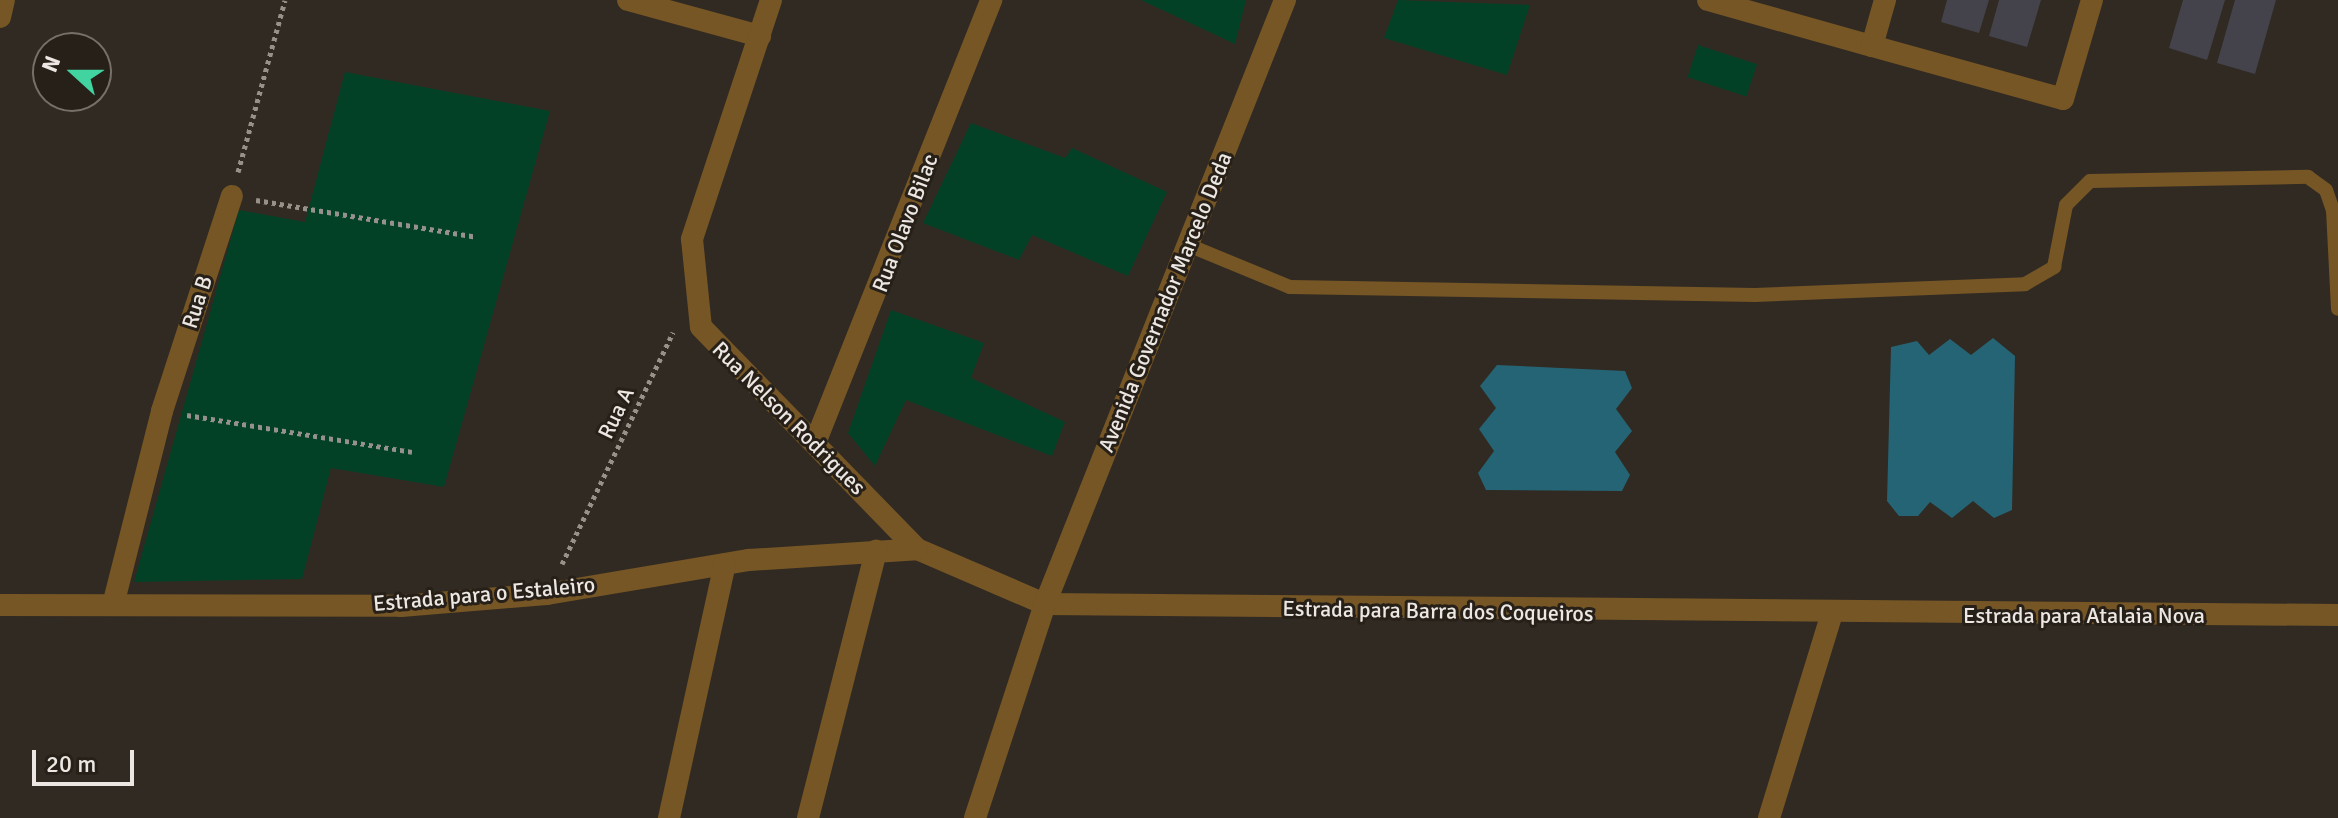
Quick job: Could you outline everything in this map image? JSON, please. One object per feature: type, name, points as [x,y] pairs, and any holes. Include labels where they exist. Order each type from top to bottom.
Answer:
[{"type":"street","points":[[628,0],[760,36]]},
{"type":"street","name":"Rua Nelson Rodrigues","points":[[771,0],[692,239],[701,327],[917,549],[1045,604]]},
{"type":"street","name":"Rua Olavo Bilac","points":[[815,443],[991,0]]},
{"type":"street","name":"Avenida Governador Marcelo Deda","points":[[975,818],[1045,604],[1285,0]]},
{"type":"street","points":[[1708,0],[2063,99],[2092,0]]},
{"type":"street","points":[[1872,46],[1885,0]]},
{"type":"street","name":"Rua B","points":[[113,605],[162,411],[232,196]]},
{"type":"street","name":"Estrada para o Estaleiro","points":[[0,605],[401,606],[547,594],[725,564],[917,549]]},
{"type":"street","points":[[808,818],[876,551]]},
{"type":"street","points":[[669,818],[725,564]]},
{"type":"street","name":"Estrada para Barra dos Coqueiros","points":[[1045,604],[1831,616]]},
{"type":"street","name":"Estrada para Atalaia Nova","points":[[1831,616],[2338,615]]},
{"type":"street","points":[[1769,818],[1831,616]]},
{"type":"lane","points":[[1188,245],[1290,287],[1755,295],[2025,284],[2054,267],[2066,205],[2090,181],[2308,177],[2326,190],[2333,210],[2338,309]]},
{"type":"path","points":[[285,0],[232,196],[476,237]]},
{"type":"path","name":"Rua A","points":[[547,594],[675,327]]},
{"type":"path","points":[[162,411],[412,452]]},
{"type":"green space","points":[[1141,0],[1246,0],[1235,44]]},
{"type":"green space","points":[[1398,0],[1530,5],[1507,75],[1384,38]]},
{"type":"green space","points":[[1698,45],[1757,64],[1746,96],[1687,77]]},
{"type":"green space","points":[[345,72],[550,111],[444,487],[331,468],[302,579],[134,582],[239,210],[305,222]]},
{"type":"green space","points":[[971,123],[1065,158],[1072,148],[1167,192],[1128,276],[1032,235],[1019,260],[923,223]]},
{"type":"green space","points":[[891,310],[984,343],[971,378],[1065,422],[1052,456],[906,400],[875,466],[848,433]]},
{"type":"water","points":[[1993,338],[2015,356],[2012,510],[1994,518],[1973,501],[1952,518],[1930,502],[1918,516],[1899,516],[1887,501],[1891,347],[1917,341],[1929,355],[1950,339],[1971,355]]},
{"type":"water","points":[[1497,365],[1625,371],[1632,388],[1616,409],[1632,431],[1615,452],[1630,475],[1622,491],[1486,490],[1478,473],[1494,451],[1479,429],[1496,408],[1480,386]]},
{"type":"building","points":[[1947,0],[1989,0],[1979,33],[1941,22]]},
{"type":"building","points":[[1999,0],[2041,0],[2027,47],[1989,36]]},
{"type":"building","points":[[2183,0],[2225,0],[2207,60],[2169,48]]},
{"type":"building","points":[[2235,0],[2276,0],[2255,74],[2217,63]]}]
